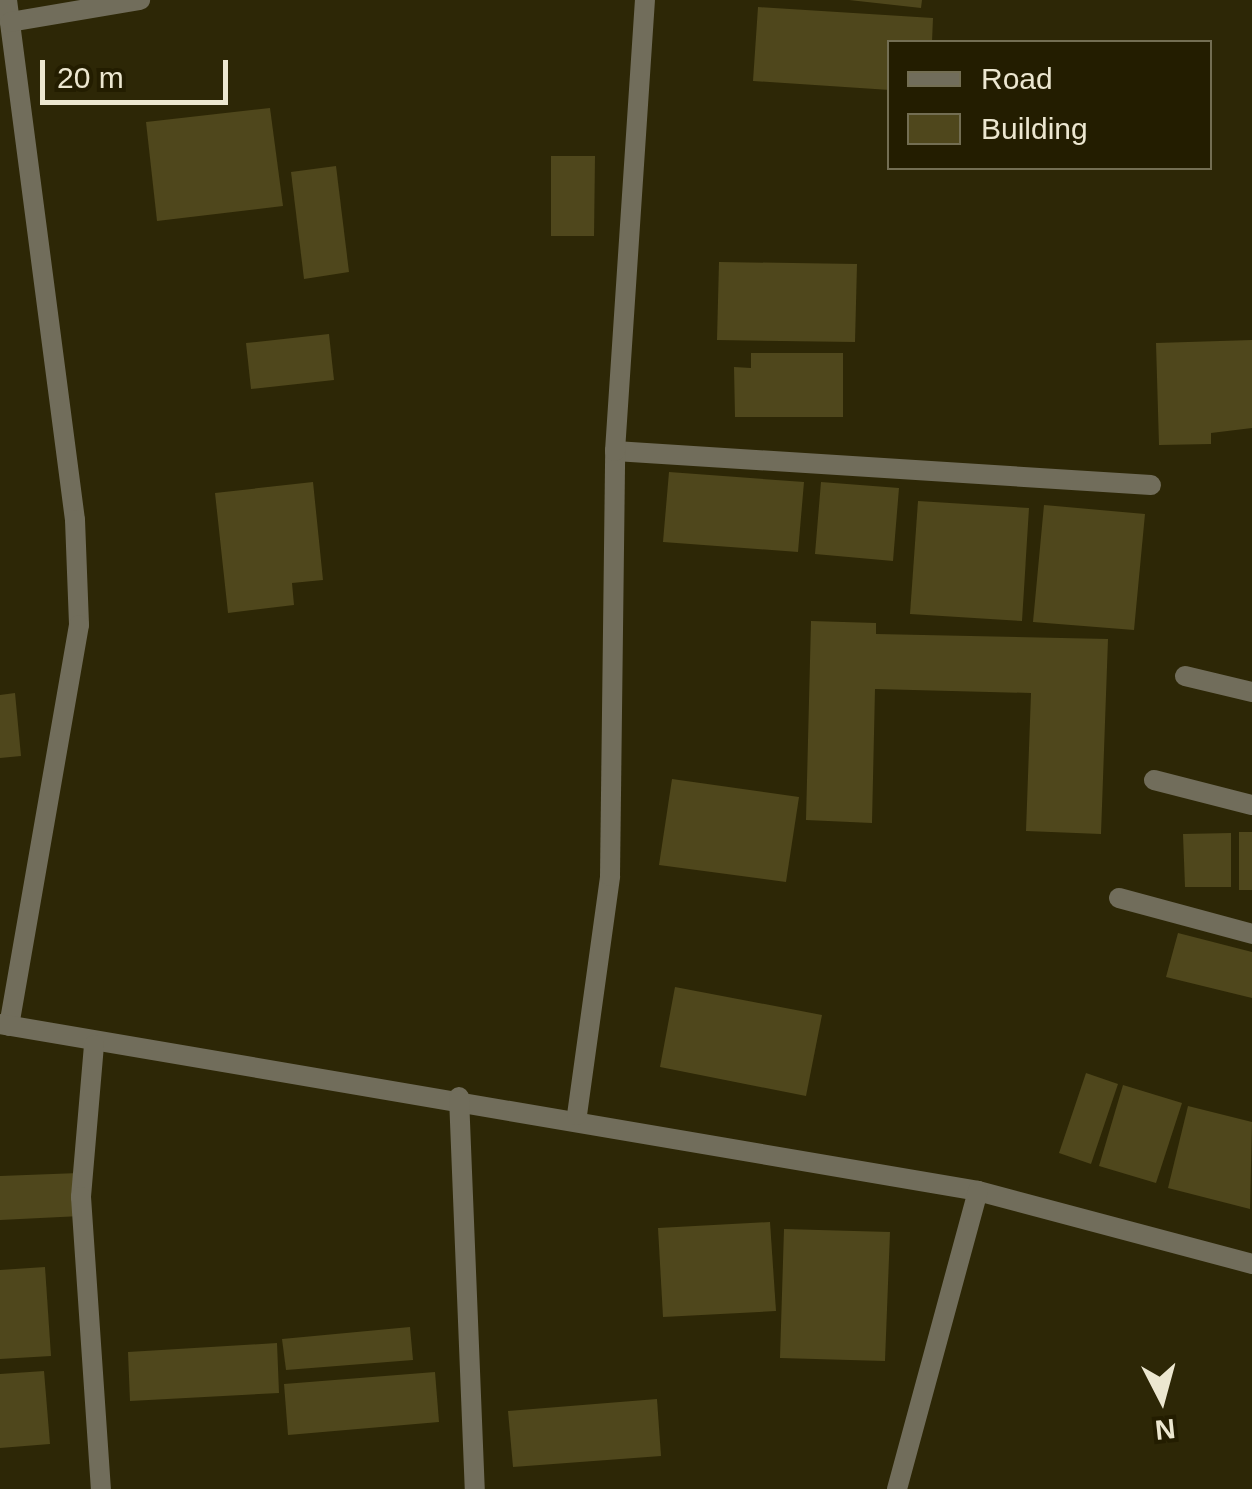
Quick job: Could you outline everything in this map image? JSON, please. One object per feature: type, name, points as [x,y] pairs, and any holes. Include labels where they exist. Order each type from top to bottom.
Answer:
[{"type":"street","points":[[7,0],[75,520],[79,625],[4,1025],[94,1044],[577,1116],[978,1191],[1252,1264]]},
{"type":"street","points":[[10,22],[140,0]]},
{"type":"street","points":[[577,1116],[610,876],[615,450],[645,0]]},
{"type":"street","points":[[615,450],[1151,484]]},
{"type":"street","points":[[1186,676],[1252,692]]},
{"type":"street","points":[[1154,780],[1252,805]]},
{"type":"street","points":[[1119,898],[1252,934]]},
{"type":"street","points":[[94,1044],[82,1196],[101,1489]]},
{"type":"street","points":[[459,1097],[474,1489]]},
{"type":"street","points":[[897,1489],[978,1191]]},
{"type":"building","points":[[849,0],[922,0],[921,8]]},
{"type":"building","points":[[758,7],[933,18],[932,40],[887,40],[887,90],[753,81]]},
{"type":"building","points":[[270,108],[283,206],[157,221],[146,122]]},
{"type":"building","points":[[551,156],[595,156],[594,236],[551,236]]},
{"type":"building","points":[[336,166],[349,272],[304,279],[291,172]]},
{"type":"building","points":[[719,262],[857,264],[855,342],[717,340]]},
{"type":"building","points":[[329,334],[334,380],[251,389],[246,343]]},
{"type":"building","points":[[1252,340],[1252,428],[1211,433],[1211,444],[1159,445],[1156,343]]},
{"type":"building","points":[[751,353],[843,353],[843,417],[735,417],[734,367],[751,368]]},
{"type":"building","points":[[669,472],[804,482],[798,552],[663,542]]},
{"type":"building","points":[[313,482],[323,580],[292,583],[294,605],[228,613],[215,493]]},
{"type":"building","points":[[821,482],[899,488],[893,561],[815,554]]},
{"type":"building","points":[[918,501],[1029,508],[1022,621],[910,614]]},
{"type":"building","points":[[1044,505],[1145,514],[1134,630],[1033,622]]},
{"type":"building","points":[[811,621],[876,623],[876,634],[1108,639],[1101,834],[1026,831],[1031,693],[875,689],[872,823],[806,820]]},
{"type":"building","points":[[15,693],[21,756],[0,758],[0,695]]},
{"type":"building","points":[[672,779],[799,797],[786,882],[659,865]]},
{"type":"building","points":[[1239,832],[1252,832],[1252,890],[1239,890]]},
{"type":"building","points":[[1231,833],[1231,887],[1185,887],[1183,834]]},
{"type":"building","points":[[1178,933],[1252,952],[1252,998],[1166,977]]},
{"type":"building","points":[[675,987],[822,1015],[806,1096],[660,1067]]},
{"type":"building","points":[[1086,1073],[1118,1084],[1091,1164],[1059,1153]]},
{"type":"building","points":[[1123,1085],[1182,1103],[1156,1183],[1099,1166]]},
{"type":"building","points":[[1188,1106],[1252,1122],[1250,1209],[1168,1188]]},
{"type":"building","points":[[79,1173],[81,1216],[0,1220],[0,1176]]},
{"type":"building","points":[[770,1222],[776,1311],[663,1317],[658,1228]]},
{"type":"building","points":[[784,1229],[890,1232],[885,1361],[780,1358]]},
{"type":"building","points":[[45,1267],[51,1356],[0,1359],[0,1270]]},
{"type":"building","points":[[410,1327],[413,1360],[286,1370],[282,1339]]},
{"type":"building","points":[[277,1343],[279,1393],[130,1401],[128,1352]]},
{"type":"building","points":[[44,1371],[50,1444],[0,1448],[0,1374]]},
{"type":"building","points":[[435,1372],[439,1422],[288,1435],[284,1384]]},
{"type":"building","points":[[657,1399],[661,1456],[513,1467],[508,1411]]}]
